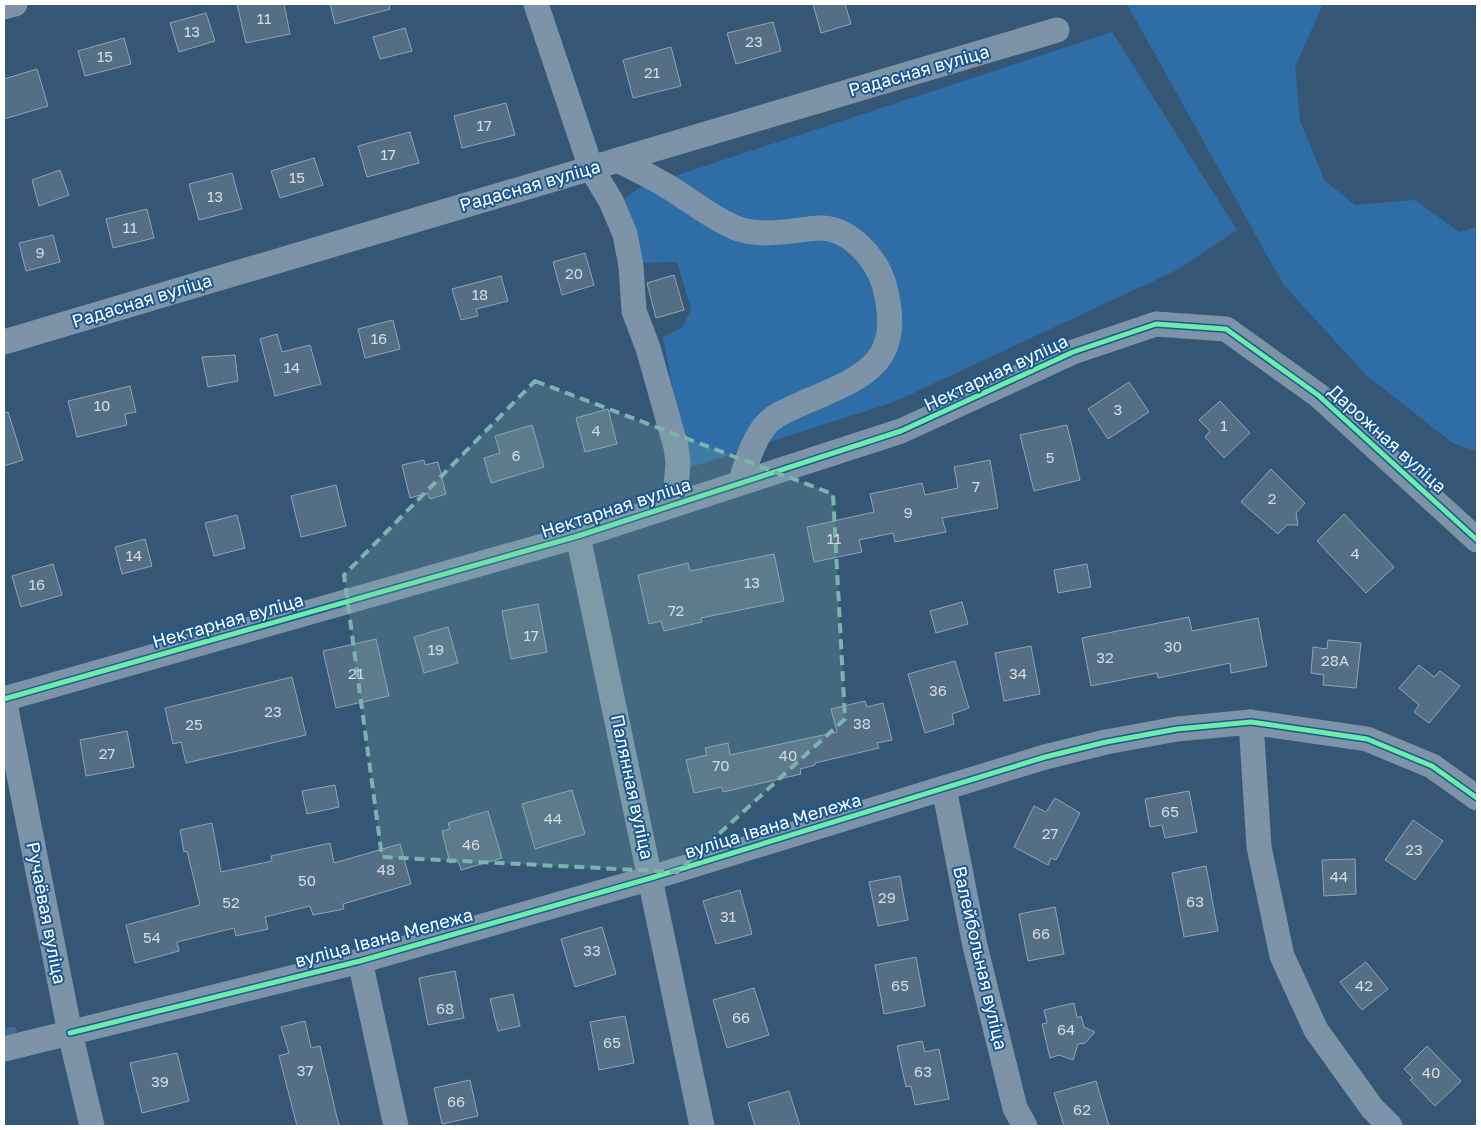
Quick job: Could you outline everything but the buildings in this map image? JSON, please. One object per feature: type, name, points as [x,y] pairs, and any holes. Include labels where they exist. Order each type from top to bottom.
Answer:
[{"type":"street","points":[[4,7],[15,4]]},
{"type":"street","points":[[536,4],[591,168],[611,201],[627,242],[631,266],[634,311],[648,348],[676,447],[678,462],[675,503]]},
{"type":"street","name":"Радасная вуліца","points":[[4,342],[1057,30]]},
{"type":"street","points":[[618,160],[737,228],[763,232],[821,228],[832,230],[857,244],[868,254],[882,278],[891,327],[887,344],[879,358],[867,372],[851,382],[786,411],[765,426],[746,463],[741,482]]},
{"type":"street","name":"Нектарная вуліца","points":[[4,699],[578,536],[901,431],[1072,352],[1156,324],[1226,329]]},
{"type":"street","name":"Дарожная вуліца","points":[[1226,329],[1318,395],[1477,540]]},
{"type":"street","name":"Палянная вуліца","points":[[578,536],[702,1126]]},
{"type":"street","name":"Ручаёвая вуліца","points":[[4,699],[70,1033],[92,1126]]},
{"type":"street","points":[[1251,722],[1259,847],[1282,956],[1316,1030],[1372,1108],[1390,1126]]},
{"type":"street","name":"вуліца Івана Мележа","points":[[4,1049],[360,960],[651,878],[1045,757],[1106,742],[1177,729],[1251,722],[1367,739],[1432,766],[1477,798]]},
{"type":"street","name":"Валейбольная вуліца","points":[[944,788],[975,946],[1016,1108],[1025,1126]]},
{"type":"street","points":[[360,960],[396,1126]]},
{"type":"highlighted area","points":[[535,381],[833,494],[845,719],[677,872],[382,857],[344,575]]},
{"type":"shaded area","points":[[1127,4],[1323,4],[1295,67],[1300,121],[1325,181],[1355,205],[1415,200],[1459,232],[1477,227],[1477,451],[1454,444],[1366,375],[1283,284]]},
{"type":"shaded area","points":[[1112,32],[1237,230],[1177,270],[894,402],[688,468],[663,337],[683,327],[691,309],[677,262],[639,263],[617,204],[641,187]]},
{"type":"waterway","points":[[4,1033],[13,1030]]},
{"type":"cycle path","points":[[4,699],[578,536],[901,431],[1073,352],[1156,324],[1226,329],[1318,395],[1477,540]]},
{"type":"cycle path","points":[[70,1033],[360,961],[651,878],[1045,757],[1106,742],[1177,729],[1251,722],[1367,739],[1432,766],[1477,798]]}]
